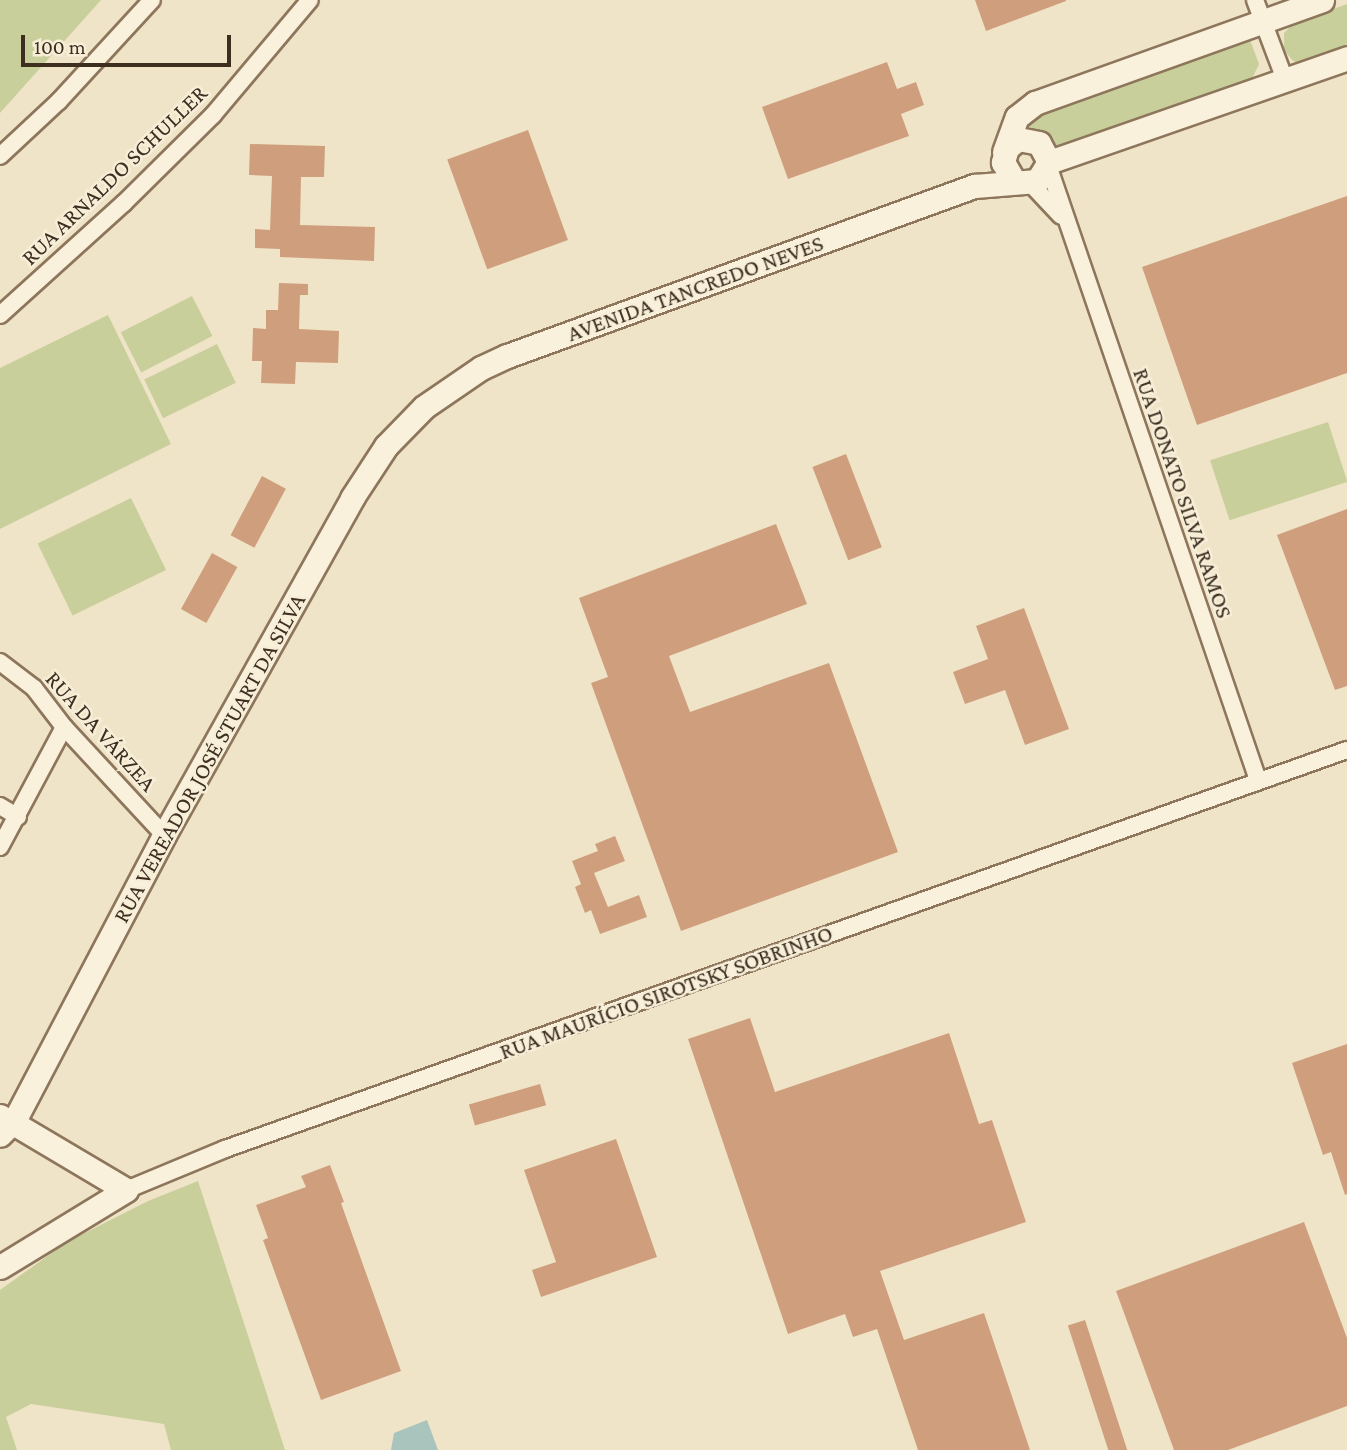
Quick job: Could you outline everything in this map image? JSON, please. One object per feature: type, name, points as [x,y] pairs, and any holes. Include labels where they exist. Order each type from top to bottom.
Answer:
[{"type":"main road","name":"AVENIDA TANCREDO NEVES","points":[[975,186],[1003,155],[1017,117],[1035,103],[1259,10],[1322,0]]},
{"type":"main road","points":[[1048,164],[1347,58]]},
{"type":"main road","points":[[1033,139],[1044,148],[1048,164],[1043,176],[1022,182],[1004,170],[1003,155],[1012,142],[1033,139]]},
{"type":"main road","name":"AVENIDA TANCREDO NEVES","points":[[424,407],[481,368],[507,356],[975,186],[1022,182]]},
{"type":"main road","name":"RUA VEREADOR JOSÉ STUART DA SILVA","points":[[4,1124],[352,499],[386,446],[424,407]]},
{"type":"main road","points":[[4,1124],[126,1190]]},
{"type":"main road","name":"RUA MAURÍCIO SIROTSKY SOBRINHO","points":[[0,1266],[126,1190]]},
{"type":"street","points":[[0,156],[59,101],[152,0]]},
{"type":"street","name":"RUA ARNALDO SCHULLER","points":[[0,315],[124,203],[203,124],[310,0]]},
{"type":"street","points":[[1259,10],[1284,80]]},
{"type":"street","name":"RUA DONATO SILVA RAMOS","points":[[1048,164],[1258,780]]},
{"type":"street","name":"RUA DONATO SILVA RAMOS","points":[[1022,182],[1066,220]]},
{"type":"street","name":"RUA DA VÁRZEA","points":[[0,663],[34,688],[64,727],[164,835]]},
{"type":"street","points":[[0,847],[64,727]]},
{"type":"street","name":"RUA MAURÍCIO SIROTSKY SOBRINHO","points":[[126,1190],[225,1149],[1347,750]]},
{"type":"street","points":[[0,806],[18,817]]},
{"type":"green space","points":[[0,0],[101,0],[0,113]]},
{"type":"green space","points":[[1347,4],[1347,50],[1303,65],[1293,61],[1284,50],[1284,33],[1294,23]]},
{"type":"green space","points":[[1250,40],[1259,64],[1251,81],[1057,151],[1045,137],[1027,125],[1059,106]]},
{"type":"green space","points":[[192,296],[212,336],[141,372],[121,332]]},
{"type":"green space","points":[[108,315],[171,444],[0,529],[0,368]]},
{"type":"green space","points":[[217,344],[236,383],[163,418],[144,380]]},
{"type":"green space","points":[[1328,422],[1347,482],[1230,520],[1210,460]]},
{"type":"green space","points":[[131,498],[166,570],[73,615],[38,544]]},
{"type":"green space","points":[[198,1181],[285,1450],[171,1450],[164,1424],[31,1404],[6,1417],[17,1450],[0,1450],[0,1290],[67,1242],[148,1201]]},
{"type":"water","points":[[427,1420],[438,1450],[391,1450],[394,1433]]},
{"type":"building","points":[[975,0],[1066,0],[1066,1],[986,31]]},
{"type":"building","points":[[887,62],[897,89],[916,82],[924,105],[901,114],[909,136],[788,179],[762,107]]},
{"type":"building","points":[[528,130],[568,240],[487,269],[447,159]]},
{"type":"building","points":[[250,144],[325,146],[324,177],[301,177],[300,225],[375,227],[374,261],[280,257],[280,249],[255,248],[255,229],[270,230],[272,176],[249,175]]},
{"type":"building","points":[[1347,196],[1347,373],[1197,425],[1142,267]]},
{"type":"building","points":[[279,283],[308,284],[308,295],[300,295],[299,329],[339,331],[338,363],[296,362],[295,384],[261,383],[262,361],[252,361],[253,328],[266,329],[266,310],[278,310]]},
{"type":"building","points":[[846,454],[882,547],[848,560],[812,467]]},
{"type":"building","points":[[262,476],[286,489],[254,548],[231,535]]},
{"type":"building","points":[[1347,509],[1347,686],[1335,690],[1277,535]]},
{"type":"building","points":[[776,524],[807,604],[669,656],[690,712],[829,663],[898,852],[681,931],[591,683],[608,677],[579,598]]},
{"type":"building","points":[[212,553],[237,567],[206,623],[181,609]]},
{"type":"building","points":[[1024,608],[1069,729],[1025,745],[1005,690],[965,704],[953,672],[988,659],[976,626]]},
{"type":"building","points":[[615,836],[625,861],[594,873],[608,907],[639,895],[647,917],[600,934],[591,910],[585,913],[575,887],[581,884],[572,861],[598,851],[595,844]]},
{"type":"building","points":[[750,1018],[775,1092],[949,1033],[979,1124],[992,1120],[1026,1222],[880,1271],[904,1340],[984,1313],[1030,1450],[918,1450],[877,1329],[853,1337],[845,1314],[788,1334],[688,1039]]},
{"type":"building","points":[[1347,1044],[1345,1195],[1331,1152],[1323,1155],[1292,1063]]},
{"type":"building","points":[[540,1084],[546,1105],[475,1126],[469,1104]]},
{"type":"building","points":[[616,1139],[657,1257],[541,1297],[532,1270],[556,1262],[524,1170]]},
{"type":"building","points":[[330,1165],[401,1371],[321,1400],[263,1240],[268,1238],[256,1205],[306,1187],[301,1176]]},
{"type":"building","points":[[1304,1222],[1347,1338],[1347,1406],[1228,1450],[1174,1450],[1116,1291]]},
{"type":"building","points":[[1085,1320],[1127,1450],[1108,1450],[1068,1326]]}]
